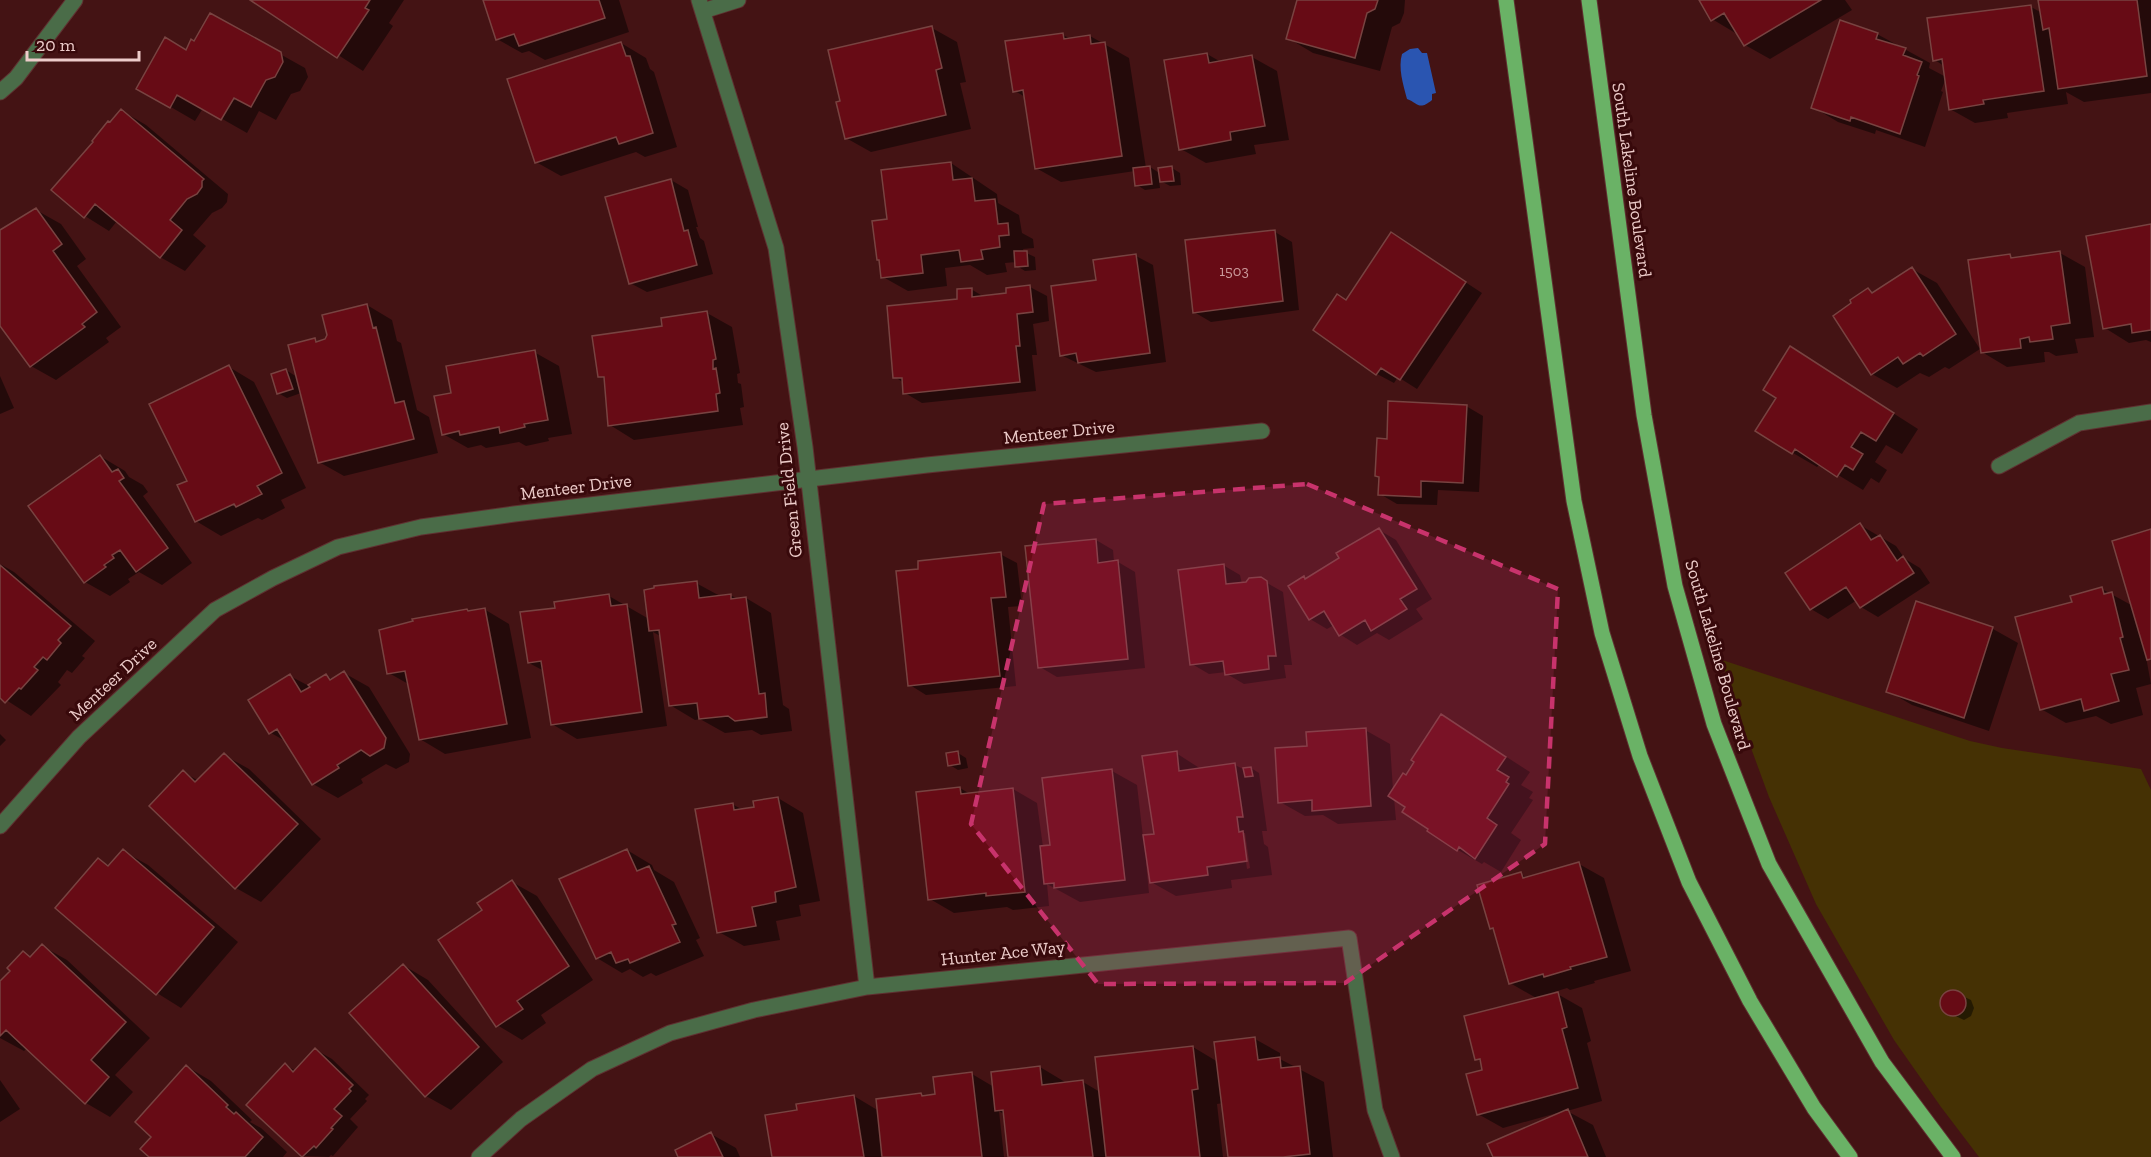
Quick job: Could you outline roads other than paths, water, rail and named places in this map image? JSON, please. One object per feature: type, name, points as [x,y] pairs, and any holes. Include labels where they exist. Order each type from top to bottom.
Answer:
[{"type":"main road","points":[[1506,0],[1574,501],[1602,633],[1640,756],[1689,882],[1756,1010],[1814,1108],[1850,1157]]},
{"type":"main road","name":"South Lakeline Boulevard","points":[[1589,0],[1644,415],[1675,586],[1714,724],[1769,864],[1882,1062],[1953,1157]]},
{"type":"street","points":[[0,92],[16,78],[75,0]]},
{"type":"street","points":[[701,6],[738,0]]},
{"type":"street","name":"Green Field Drive","points":[[701,6],[776,248],[805,447],[867,987]]},
{"type":"street","points":[[1999,466],[2079,423],[2151,412]]},
{"type":"street","name":"Menteer Drive","points":[[0,826],[79,736],[215,610],[273,578],[338,547],[420,526],[927,465],[1262,431]]},
{"type":"street","name":"Hunter Ace Way","points":[[480,1157],[520,1119],[592,1069],[661,1038],[754,1010],[867,987],[1349,938],[1375,1110],[1392,1157]]},
{"type":"water","points":[[1418,48],[1422,53],[1427,53],[1436,93],[1432,94],[1432,100],[1421,106],[1407,99],[1401,70],[1402,54],[1410,49]]}]
